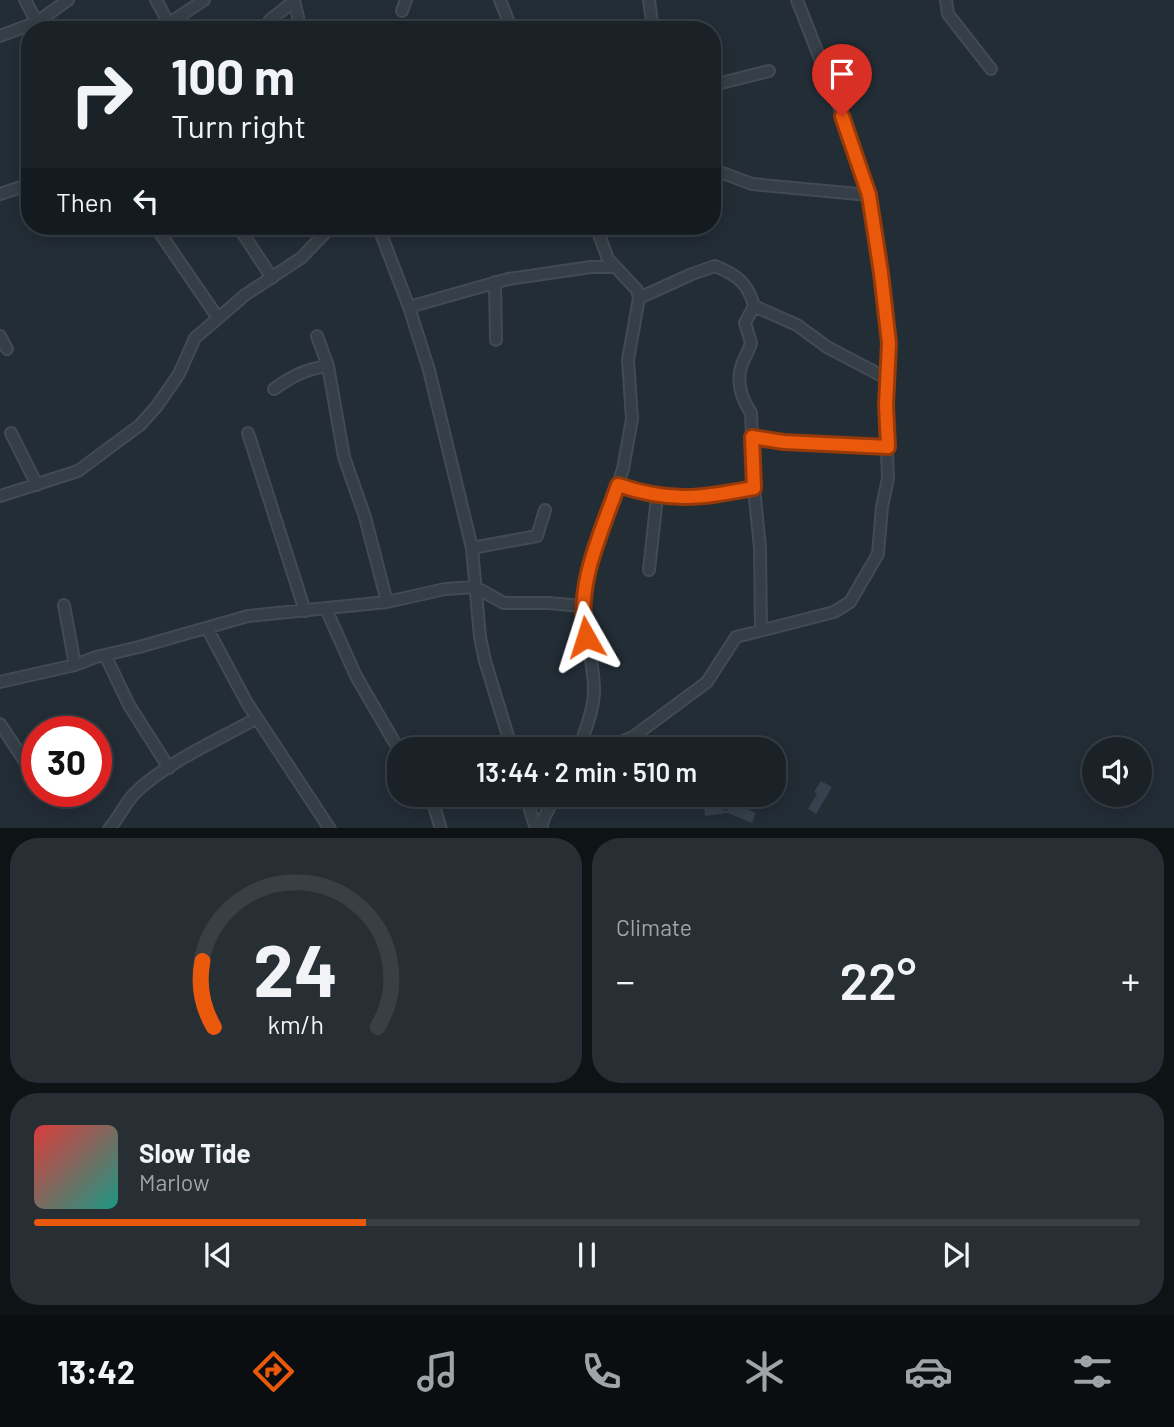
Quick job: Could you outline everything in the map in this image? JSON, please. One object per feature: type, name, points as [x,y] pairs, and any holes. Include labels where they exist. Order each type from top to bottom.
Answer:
[{"type":"street","points":[[25,0],[36,21]]},
{"type":"street","points":[[45,21],[68,0]]},
{"type":"street","points":[[156,0],[162,21]]},
{"type":"street","points":[[172,21],[204,0]]},
{"type":"street","points":[[500,0],[508,21]]},
{"type":"street","points":[[649,0],[652,21]]},
{"type":"street","points":[[633,737],[707,682],[736,637],[834,612],[850,602],[878,554],[882,507],[888,478],[886,377],[889,343],[869,195],[850,135],[797,0]]},
{"type":"street","points":[[946,0],[948,14],[991,69]]},
{"type":"street","points":[[269,21],[294,1],[299,21]]},
{"type":"street","points":[[0,36],[21,31]]},
{"type":"street","points":[[721,83],[769,71]]},
{"type":"street","points":[[721,172],[752,184],[869,195]]},
{"type":"street","points":[[0,194],[21,187]]},
{"type":"street","points":[[161,235],[218,318]]},
{"type":"street","points":[[245,235],[272,278]]},
{"type":"street","points":[[0,496],[68,476],[86,467],[122,436],[140,425],[180,374],[195,338],[245,295],[301,258],[322,235]]},
{"type":"street","points":[[381,235],[429,370],[472,548],[480,637],[485,661],[508,737]]},
{"type":"street","points":[[583,737],[593,704],[594,689],[582,606],[584,587],[623,469],[632,419],[628,360],[639,298],[636,290],[604,252],[599,235]]},
{"type":"street","points":[[639,298],[715,266],[747,285],[751,292],[754,306],[745,323],[751,343],[741,366],[739,387],[751,413],[760,548],[761,630]]},
{"type":"street","points":[[409,307],[495,282],[591,267],[614,267]]},
{"type":"street","points":[[495,282],[496,340]]},
{"type":"street","points":[[754,306],[797,325],[827,347],[886,377]]},
{"type":"street","points":[[0,336],[7,349]]},
{"type":"street","points":[[317,336],[328,366],[344,457],[365,517],[387,602]]},
{"type":"street","points":[[274,388],[309,369],[328,366]]},
{"type":"street","points":[[11,433],[37,485]]},
{"type":"street","points":[[248,433],[305,611]]},
{"type":"street","points":[[752,437],[784,442],[888,447]]},
{"type":"street","points":[[618,485],[657,497],[705,497],[754,488]]},
{"type":"street","points":[[649,570],[657,497]]},
{"type":"street","points":[[472,548],[537,536],[545,510]]},
{"type":"street","points":[[0,682],[75,665],[248,616],[387,602],[444,589],[475,587],[504,603],[582,606]]},
{"type":"street","points":[[64,605],[75,665]]},
{"type":"street","points":[[326,609],[356,676],[391,737]]},
{"type":"street","points":[[207,628],[247,703],[330,828]]},
{"type":"street","points":[[105,655],[129,705],[169,768]]},
{"type":"street","points":[[109,828],[135,793],[169,768],[257,718]]},
{"type":"street","points":[[0,724],[21,756]]},
{"type":"street","points":[[434,807],[441,828]]},
{"type":"street","points":[[530,807],[539,828]]},
{"type":"street","points":[[539,828],[550,807]]},
{"type":"building","points":[[821,781],[832,787],[816,814],[808,809]]},
{"type":"building","points":[[704,807],[727,811],[729,807],[744,807],[756,813],[752,823],[728,813],[705,816]]},
{"type":"route","points":[[586,637],[582,606],[584,587],[618,485],[657,497],[705,497],[754,488],[752,437],[784,442],[888,447],[886,377],[889,343],[881,273],[869,195],[842,116]]}]
